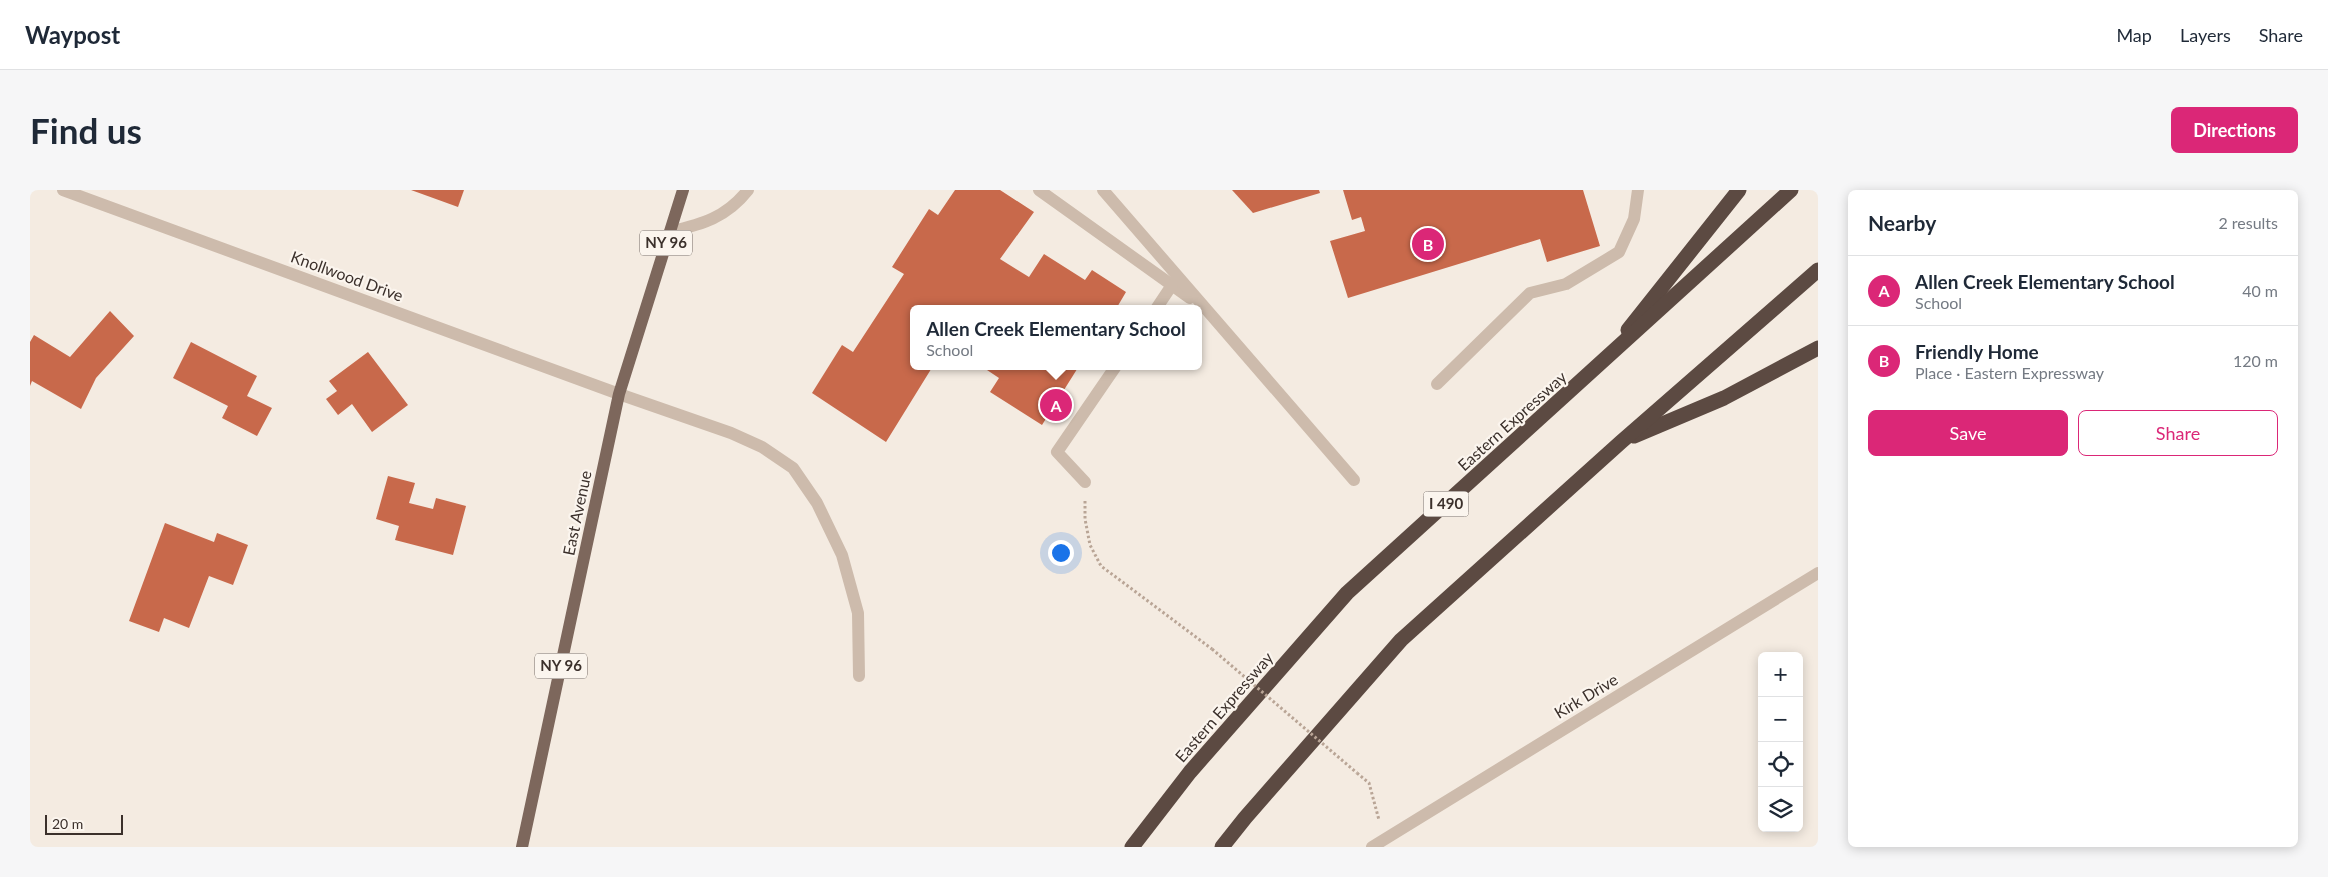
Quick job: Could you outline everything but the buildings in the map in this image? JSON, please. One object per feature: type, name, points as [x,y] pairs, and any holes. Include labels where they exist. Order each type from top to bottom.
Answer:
[{"type":"highway","points":[[1599,366],[1738,190]]},
{"type":"highway","name":"Eastern Expressway","points":[[1132,847],[1190,772],[1347,593],[1791,190]]},
{"type":"highway","points":[[1222,847],[1245,818],[1401,640],[1621,442],[1818,270]]},
{"type":"highway","points":[[1621,442],[1724,398],[1818,348]]},
{"type":"main road","name":"East Avenue","points":[[522,847],[619,394],[683,190]]},
{"type":"street","name":"Knollwood Drive","points":[[64,190],[619,394],[731,433],[762,447],[793,468],[817,503],[842,555],[858,613],[858,676]]},
{"type":"street","points":[[670,232],[708,222],[737,204],[748,190]]},
{"type":"street","points":[[1039,190],[1199,305]]},
{"type":"street","points":[[1103,190],[1354,480]]},
{"type":"street","points":[[1437,384],[1530,293],[1566,284],[1619,252],[1634,219],[1638,190]]},
{"type":"street","points":[[1159,305],[1172,285]]},
{"type":"street","points":[[1202,308],[1208,312]]},
{"type":"street","points":[[1085,482],[1057,452],[1113,370]]},
{"type":"street","name":"Kirk Drive","points":[[1372,847],[1383,838],[1818,573]]},
{"type":"path","points":[[1085,482],[1086,519],[1090,545],[1101,566],[1212,649],[1369,783],[1383,838]]},
{"type":"place","name":"Friendly Home","points":[[1428,244]]},
{"type":"place","name":"Allen Creek Elementary School","points":[[1056,405]]}]
